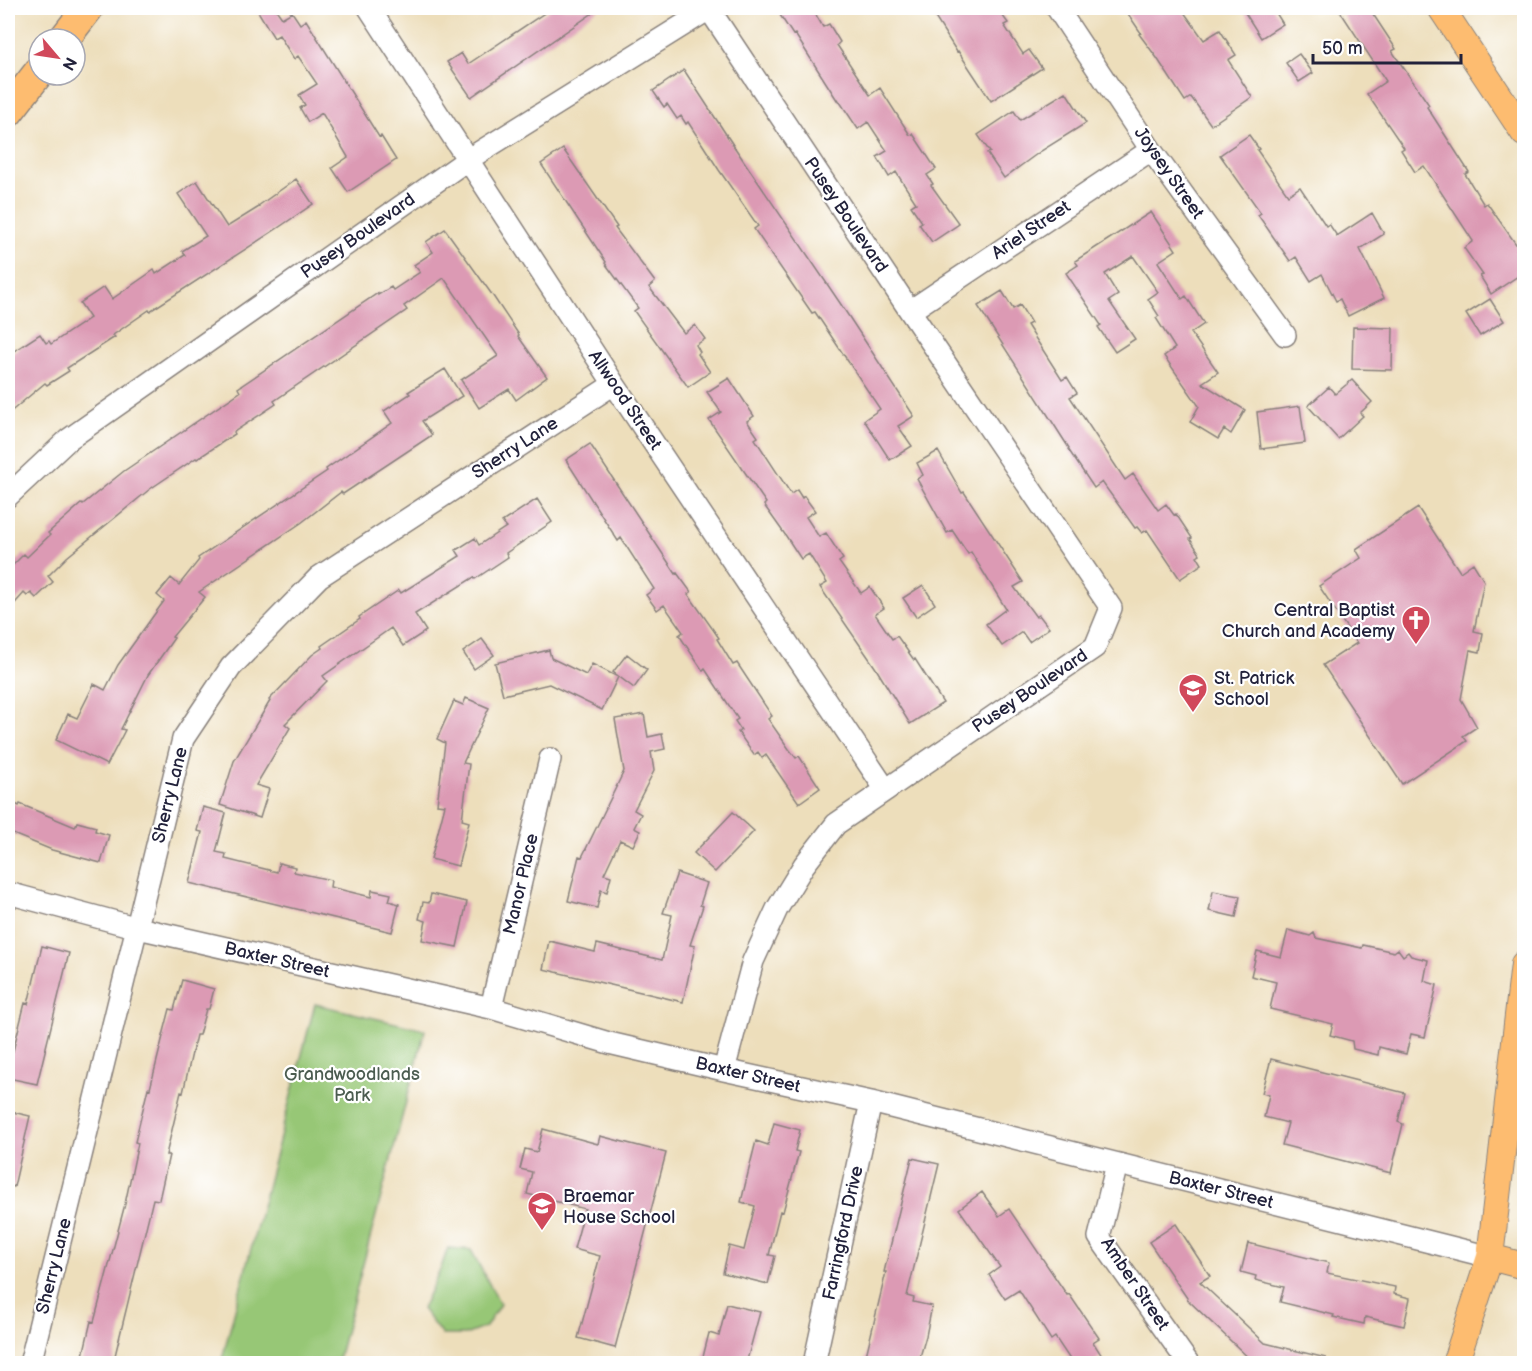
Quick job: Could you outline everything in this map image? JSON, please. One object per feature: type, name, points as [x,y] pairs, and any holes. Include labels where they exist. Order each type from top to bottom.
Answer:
[{"type":"highway","points":[[73,27],[88,8]]},
{"type":"highway","points":[[8,112],[27,87]]},
{"type":"main road","points":[[1441,8],[1524,133]]},
{"type":"main road","points":[[1455,1364],[1490,1257],[1524,964]]},
{"type":"main road","points":[[1490,1257],[1524,1266]]},
{"type":"street","name":"Allwood Street","points":[[369,8],[614,384],[886,790]]},
{"type":"street","name":"Joysey Street","points":[[1057,8],[1151,150],[1285,335]]},
{"type":"street","name":"Pusey Boulevard","points":[[8,496],[69,439],[467,160],[709,9],[1111,608],[1095,647],[836,824],[804,865],[777,909],[753,962],[724,1070]]},
{"type":"street","name":"Ariel Street","points":[[910,311],[1151,150]]},
{"type":"street","name":"Sherry Lane","points":[[30,1364],[183,739],[231,667],[319,577],[614,384]]},
{"type":"street","name":"Manor Place","points":[[491,1008],[550,759]]},
{"type":"street","name":"Baxter Street","points":[[8,893],[138,928],[491,1008],[609,1043],[872,1102],[1490,1257]]},
{"type":"street","name":"Farringford Drive","points":[[814,1364],[872,1102]]},
{"type":"street","name":"Amber Street","points":[[1117,1164],[1099,1237],[1189,1364]]},
{"type":"green space","name":"Grandwoodlands Park","points":[[315,1004],[425,1030],[337,1363],[221,1363]]},
{"type":"green space","points":[[448,1248],[471,1250],[500,1304],[486,1327],[465,1335],[442,1335],[422,1309]]},
{"type":"building","points":[[256,8],[275,8],[282,18],[292,12],[300,24],[306,20],[379,137],[381,136],[396,160],[348,192],[332,168],[348,157],[322,113],[308,122],[300,108],[305,105],[299,95],[317,84],[298,56],[294,59],[279,35],[274,38]]},
{"type":"building","points":[[552,8],[600,8],[471,97],[447,62],[461,53],[468,64]]},
{"type":"building","points":[[792,8],[812,8],[823,27],[829,24],[840,42],[837,45],[870,95],[880,88],[910,135],[913,134],[936,169],[927,175],[933,184],[931,185],[959,224],[932,242],[919,224],[922,222],[911,206],[916,203],[896,172],[889,177],[877,157],[887,151],[868,122],[858,129],[780,15]]},
{"type":"building","points":[[929,8],[997,8],[1008,23],[1004,25],[1023,54],[1029,50],[1042,68],[991,101]]},
{"type":"building","points":[[1124,8],[1181,8],[1204,40],[1220,30],[1236,55],[1228,60],[1252,97],[1211,125],[1191,97],[1185,101]]},
{"type":"building","points":[[1242,8],[1273,8],[1283,24],[1261,38]]},
{"type":"building","points":[[1338,8],[1369,8],[1396,49],[1392,51],[1429,105],[1427,107],[1469,172],[1465,174],[1484,205],[1487,203],[1518,247],[1524,243],[1524,272],[1491,294],[1480,276],[1483,275],[1464,248],[1473,241],[1424,166],[1415,172],[1401,150],[1404,148],[1367,94],[1386,81]]},
{"type":"building","points":[[1299,54],[1313,73],[1299,82],[1286,63]]},
{"type":"building","points":[[684,70],[914,416],[898,426],[912,446],[890,460],[864,420],[880,409],[815,312],[812,313],[754,229],[758,226],[688,122],[686,124],[681,116],[677,119],[667,104],[664,107],[653,91]]},
{"type":"building","points":[[1066,92],[1086,123],[1041,151],[1004,178],[978,135],[1014,111],[1020,120]]},
{"type":"building","points":[[1249,135],[1288,195],[1300,187],[1326,226],[1329,224],[1337,236],[1372,213],[1384,234],[1360,249],[1384,298],[1348,316],[1340,299],[1336,301],[1322,274],[1311,281],[1296,257],[1290,261],[1258,215],[1261,213],[1220,155]]},
{"type":"building","points":[[563,149],[617,227],[615,228],[655,282],[649,287],[684,333],[695,325],[705,339],[696,345],[700,352],[698,354],[710,372],[688,387],[634,311],[638,308],[605,263],[541,164]]},
{"type":"building","points":[[296,179],[313,204],[149,310],[113,335],[115,337],[67,368],[69,371],[47,385],[45,383],[8,414],[8,355],[40,334],[46,343],[49,341],[51,344],[90,318],[80,303],[104,287],[112,299],[154,270],[156,274],[185,255],[182,251],[206,236],[178,194],[197,181],[227,227],[259,207]]},
{"type":"building","points":[[1151,212],[1176,250],[1158,262],[1182,299],[1186,296],[1204,324],[1191,333],[1218,372],[1202,383],[1245,410],[1231,434],[1224,429],[1218,439],[1190,422],[1199,406],[1164,356],[1175,348],[1156,318],[1159,316],[1148,299],[1158,292],[1133,256],[1105,274],[1118,295],[1109,301],[1135,339],[1115,352],[1098,327],[1101,325],[1066,273],[1078,265],[1075,261]]},
{"type":"building","points":[[445,229],[547,377],[516,400],[509,389],[479,408],[461,380],[498,356],[444,278],[404,306],[407,310],[274,401],[276,404],[234,432],[235,434],[150,489],[67,557],[48,576],[53,582],[36,598],[31,593],[27,596],[24,593],[8,611],[8,570],[24,554],[27,557],[50,535],[48,533],[82,503],[124,471],[240,392],[238,388],[378,293],[378,295],[391,287],[393,290],[420,272],[414,265],[433,252],[426,242]]},
{"type":"building","points":[[1002,291],[1013,309],[1020,305],[1031,323],[1027,325],[1062,380],[1067,377],[1077,393],[1070,397],[1125,480],[1133,474],[1158,510],[1166,504],[1174,515],[1176,514],[1192,538],[1190,539],[1200,554],[1197,556],[1202,564],[1180,579],[1147,530],[1142,533],[1137,527],[1135,528],[1102,482],[1094,488],[978,306]]},
{"type":"building","points":[[1490,299],[1504,321],[1480,336],[1466,314]]},
{"type":"building","points":[[1353,327],[1393,328],[1392,370],[1352,369]]},
{"type":"building","points":[[445,369],[462,396],[422,421],[432,435],[343,494],[341,492],[301,523],[199,592],[205,597],[172,637],[174,638],[148,675],[121,729],[125,730],[107,765],[56,740],[68,714],[77,718],[94,684],[105,690],[118,665],[164,601],[157,595],[171,578],[179,585],[199,560],[198,558],[327,471],[326,469],[392,423],[384,411],[410,394],[408,392]]},
{"type":"building","points":[[729,378],[754,416],[747,421],[758,437],[755,439],[791,494],[797,490],[815,511],[806,517],[819,537],[826,533],[843,559],[839,562],[861,593],[870,587],[884,608],[875,614],[892,639],[897,636],[915,659],[943,703],[910,724],[875,667],[820,587],[827,583],[809,554],[801,559],[709,420],[721,412],[707,392]]},
{"type":"building","points":[[1352,380],[1372,402],[1360,413],[1363,416],[1338,439],[1308,406],[1329,387],[1335,394]]},
{"type":"building","points":[[1300,406],[1305,443],[1261,449],[1257,412]]},
{"type":"building","points":[[590,444],[676,574],[691,592],[688,594],[719,638],[717,639],[733,665],[737,663],[772,716],[768,719],[796,758],[799,756],[820,788],[799,803],[766,755],[762,758],[758,752],[754,755],[738,732],[741,730],[735,721],[738,719],[679,635],[683,632],[664,605],[657,610],[646,595],[654,589],[621,538],[618,541],[566,460]]},
{"type":"building","points":[[938,451],[962,493],[964,492],[1023,582],[1014,587],[1036,617],[1039,615],[1049,628],[1029,642],[1022,632],[1002,646],[986,624],[1006,609],[971,552],[968,554],[952,530],[947,533],[917,479],[923,475],[917,463]]},
{"type":"building","points":[[537,499],[552,522],[506,553],[508,557],[415,614],[426,631],[403,646],[391,628],[323,676],[327,681],[285,724],[290,728],[256,785],[269,789],[260,818],[220,805],[234,761],[269,700],[312,655],[322,648],[321,646],[399,590],[401,593],[460,556],[456,550],[475,538],[479,545],[506,527],[502,522]]},
{"type":"building","name":"Central Baptist Church and Academy","points":[[1418,508],[1460,572],[1473,563],[1484,581],[1474,631],[1483,633],[1480,652],[1470,650],[1461,699],[1477,727],[1463,736],[1467,741],[1402,784],[1323,665],[1357,643],[1319,586],[1361,558],[1356,549]]},
{"type":"building","points":[[923,585],[935,604],[916,617],[903,598]]},
{"type":"building","points":[[482,639],[494,655],[474,669],[463,652]]},
{"type":"building","points":[[549,650],[551,658],[586,675],[592,664],[618,677],[602,710],[549,684],[503,695],[495,663]]},
{"type":"building","points":[[627,654],[647,670],[634,688],[613,672]]},
{"type":"building","points":[[466,698],[489,708],[463,763],[469,764],[462,820],[469,822],[458,866],[431,859],[445,805],[437,804],[445,743],[437,739],[454,701],[463,705]]},
{"type":"building","points":[[644,714],[648,737],[662,734],[665,749],[651,752],[654,771],[634,810],[641,814],[634,828],[640,831],[633,846],[620,840],[604,874],[611,876],[607,892],[601,890],[597,908],[568,901],[579,856],[582,857],[624,771],[615,719]]},
{"type":"building","points":[[8,800],[75,827],[77,822],[96,827],[95,831],[109,835],[101,863],[52,850],[8,832]]},
{"type":"building","points":[[203,807],[226,813],[216,852],[226,854],[225,859],[277,872],[279,863],[295,867],[294,872],[331,880],[330,887],[371,897],[372,890],[391,894],[389,901],[399,904],[392,932],[189,883],[202,832],[197,831]]},
{"type":"building","points":[[733,812],[754,831],[715,872],[694,853]]},
{"type":"building","points":[[677,873],[707,883],[700,905],[703,906],[690,945],[695,946],[683,1002],[543,969],[549,941],[595,952],[597,944],[662,960],[672,915],[663,913]]},
{"type":"building","points":[[1213,891],[1240,896],[1236,917],[1209,911]]},
{"type":"building","points":[[431,894],[467,902],[457,947],[422,940],[426,921],[419,919],[423,902],[429,903]]},
{"type":"building","points":[[1288,930],[1310,936],[1314,933],[1316,938],[1362,948],[1363,945],[1394,952],[1398,949],[1403,956],[1408,952],[1411,956],[1428,960],[1424,981],[1437,985],[1425,1037],[1411,1034],[1406,1054],[1379,1047],[1378,1055],[1353,1049],[1352,1041],[1330,1035],[1333,1024],[1270,1009],[1276,982],[1251,976],[1257,951],[1281,957]]},
{"type":"building","points":[[42,946],[69,953],[37,1084],[8,1078],[8,1050],[13,1051],[25,1003],[28,1004]]},
{"type":"building","points":[[182,980],[214,989],[199,1035],[196,1035],[183,1093],[181,1092],[166,1155],[169,1155],[159,1200],[153,1199],[113,1364],[81,1364],[125,1204],[138,1143],[135,1142],[148,1088],[150,1089],[170,1009],[174,1010]]},
{"type":"building","points":[[1271,1059],[1405,1093],[1398,1122],[1403,1124],[1391,1173],[1282,1145],[1288,1123],[1264,1117],[1269,1095],[1262,1093]]},
{"type":"building","points":[[8,1111],[30,1116],[14,1187],[8,1186]]},
{"type":"building","points":[[774,1123],[800,1130],[795,1151],[799,1152],[769,1255],[775,1256],[768,1284],[723,1273],[729,1246],[744,1250],[755,1206],[741,1202],[756,1141],[768,1145]]},
{"type":"building","points":[[543,1129],[598,1144],[600,1136],[666,1153],[615,1348],[578,1338],[600,1256],[574,1249],[585,1209],[527,1194],[532,1172],[520,1169],[525,1149],[537,1152]]},
{"type":"building","points":[[912,1158],[939,1164],[907,1296],[914,1298],[913,1302],[932,1306],[926,1336],[918,1364],[864,1364],[886,1272],[884,1272]]},
{"type":"building","points":[[982,1192],[999,1216],[1009,1209],[1099,1338],[1093,1342],[1102,1356],[1091,1364],[1073,1364],[1055,1337],[1051,1340],[1019,1290],[1005,1299],[989,1275],[1000,1267],[959,1209]]},
{"type":"building","points":[[1176,1224],[1210,1276],[1200,1282],[1265,1343],[1326,1358],[1325,1364],[1255,1364],[1189,1301],[1149,1242]]},
{"type":"building","points":[[1248,1243],[1329,1263],[1327,1273],[1395,1287],[1394,1294],[1410,1298],[1404,1326],[1365,1317],[1364,1324],[1280,1302],[1284,1287],[1255,1280],[1256,1276],[1241,1272]]},
{"type":"building","points":[[727,1304],[760,1312],[746,1364],[715,1364],[702,1361],[709,1333],[719,1336]]},
{"type":"place","name":"Central Baptist Church and Academy","points":[[1416,646]]},
{"type":"place","name":"St. Patrick School","points":[[1193,714]]},
{"type":"place","name":"Braemar House School","points":[[542,1232]]}]
